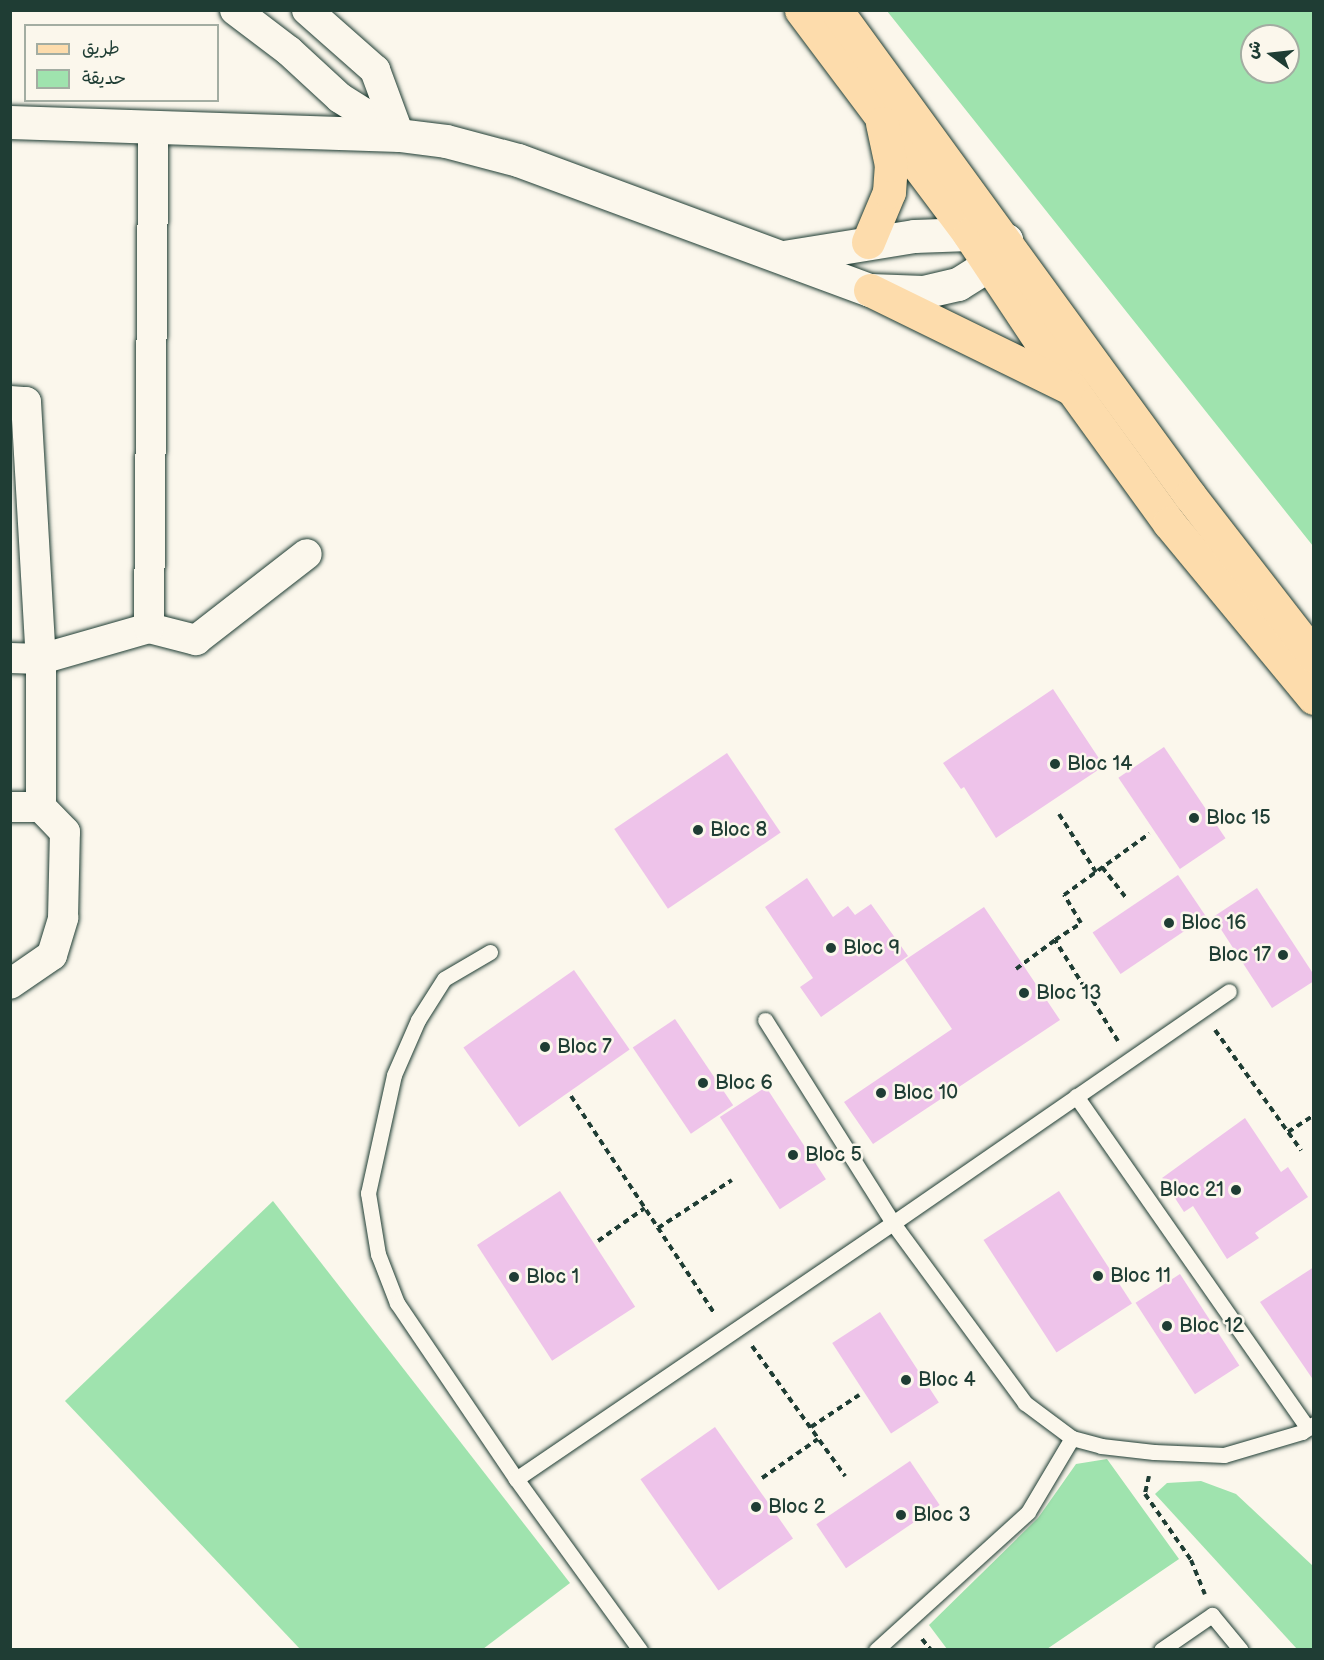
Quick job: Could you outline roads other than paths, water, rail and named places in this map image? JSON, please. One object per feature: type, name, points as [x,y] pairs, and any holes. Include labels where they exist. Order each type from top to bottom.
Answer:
[{"type":"main road","points":[[801,10],[969,234],[998,252],[1072,389],[1169,523],[1314,699]]},
{"type":"main road","points":[[836,10],[998,252],[1314,656]]},
{"type":"main road","points":[[868,242],[889,192],[891,165],[878,112]]},
{"type":"main road","points":[[870,290],[1072,389]]},
{"type":"street","points":[[234,10],[289,51],[340,98],[399,135]]},
{"type":"street","points":[[308,10],[341,19],[375,70],[399,135]]},
{"type":"street","points":[[10,122],[153,130],[399,135],[446,141],[518,160],[870,290],[941,289],[958,284],[998,252]]},
{"type":"street","points":[[149,628],[153,130]]},
{"type":"street","points":[[784,257],[868,242],[969,234]]},
{"type":"street","points":[[10,401],[26,402],[42,658],[41,807],[65,832],[63,918],[52,955],[10,984]]},
{"type":"street","points":[[10,658],[42,658],[149,628],[196,640],[307,554]]},
{"type":"street","points":[[10,807],[41,807]]},
{"type":"lane","points":[[490,952],[444,979],[418,1020],[394,1076],[368,1194],[378,1254],[397,1304],[516,1479],[640,1650]]},
{"type":"lane","points":[[516,1479],[734,1332],[1229,991]]},
{"type":"lane","points":[[765,1020],[892,1223],[1025,1403],[1072,1438],[1101,1446],[1154,1452],[1224,1455],[1311,1426],[1076,1096]]},
{"type":"lane","points":[[876,1650],[1028,1512],[1072,1438]]},
{"type":"lane","points":[[1161,1650],[1212,1615],[1241,1650]]},
{"type":"place","name":"Bloc 14","points":[[1055,764]]},
{"type":"place","name":"Bloc 15","points":[[1194,818]]},
{"type":"place","name":"Bloc 8","points":[[698,830]]},
{"type":"place","name":"Bloc 16","points":[[1169,923]]},
{"type":"place","name":"Bloc 9","points":[[831,948]]},
{"type":"place","name":"Bloc 17","points":[[1283,955]]},
{"type":"place","name":"Bloc 13","points":[[1024,993]]},
{"type":"place","name":"Bloc 7","points":[[545,1047]]},
{"type":"place","name":"Bloc 6","points":[[703,1083]]},
{"type":"place","name":"Bloc 10","points":[[881,1093]]},
{"type":"place","name":"Bloc 5","points":[[793,1155]]},
{"type":"place","name":"Bloc 21","points":[[1236,1190]]},
{"type":"place","name":"Bloc 11","points":[[1098,1276]]},
{"type":"place","name":"Bloc 1","points":[[514,1277]]},
{"type":"place","name":"Bloc 12","points":[[1167,1326]]},
{"type":"place","name":"Bloc 4","points":[[906,1380]]},
{"type":"place","name":"Bloc 2","points":[[756,1507]]},
{"type":"place","name":"Bloc 3","points":[[901,1515]]}]
